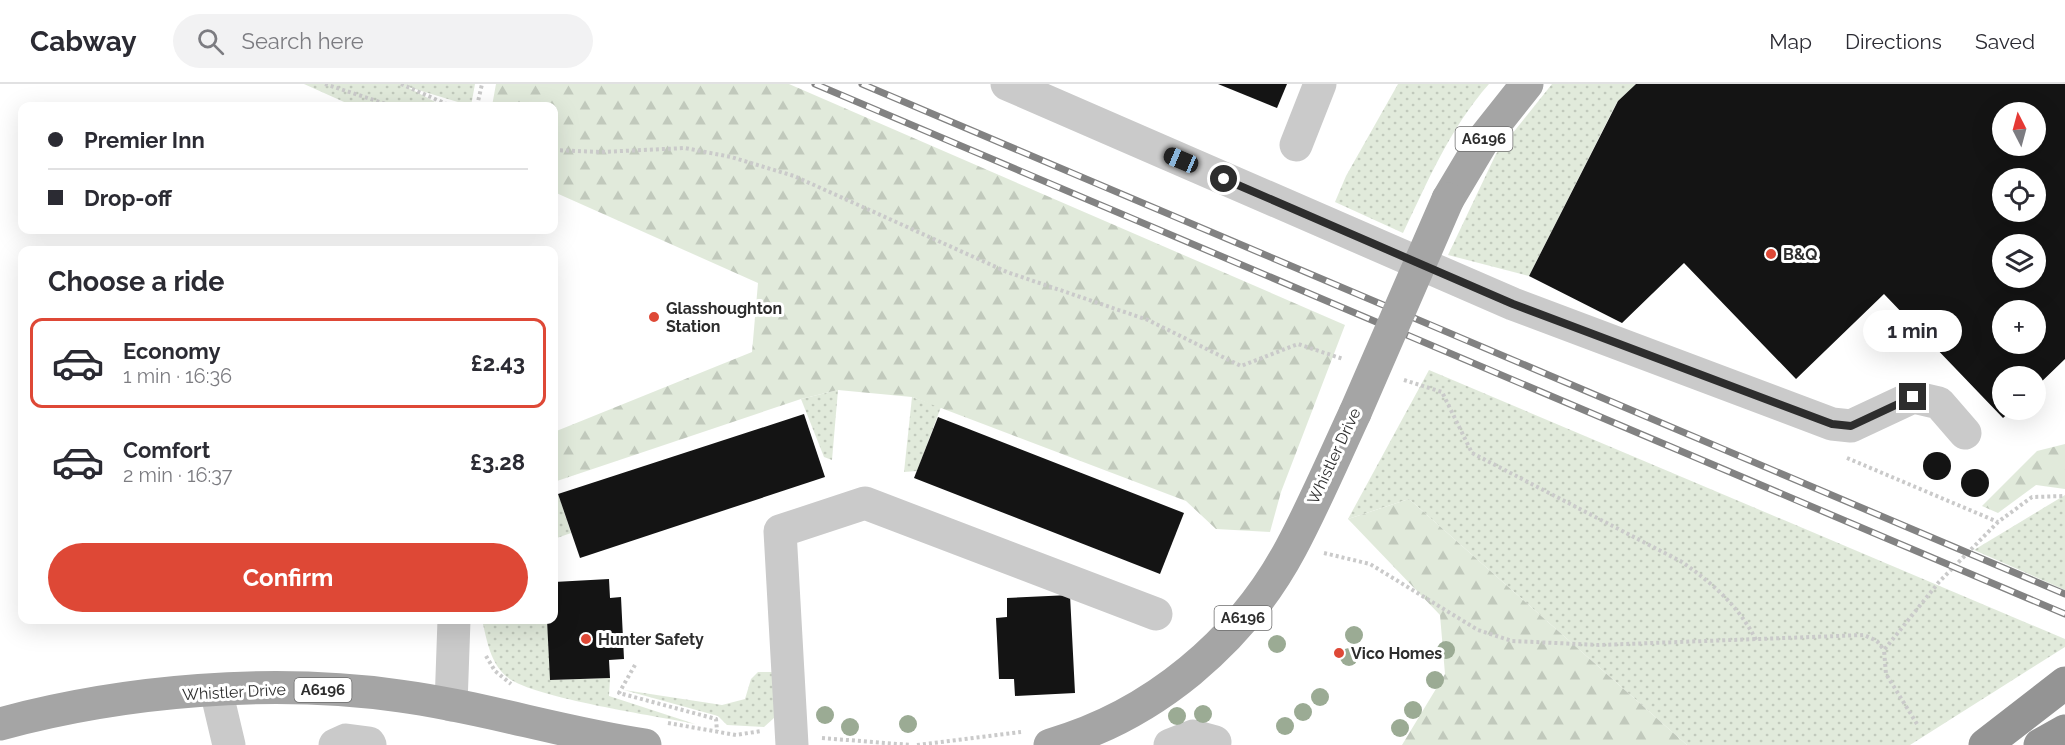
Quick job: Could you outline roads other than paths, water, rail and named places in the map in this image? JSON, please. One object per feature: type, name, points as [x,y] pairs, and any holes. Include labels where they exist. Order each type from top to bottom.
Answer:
[{"type":"highway","points":[[1985,745],[2065,683]]},
{"type":"highway","points":[[2040,745],[2065,731]]},
{"type":"main road","name":"Whistler Drive","points":[[1050,745],[1128,714],[1178,682],[1253,608],[1290,549],[1355,413],[1448,199],[1485,137],[1527,84]]},
{"type":"main road","name":"Whistler Drive","points":[[0,724],[98,703],[216,690],[328,690],[399,696],[640,739]]},
{"type":"street","points":[[1007,84],[1513,304],[1832,424],[1851,426],[1913,397],[1939,403],[1965,433]]},
{"type":"street","points":[[1296,145],[1320,84]]},
{"type":"street","points":[[792,740],[780,531],[830,513],[865,503],[1156,614]]},
{"type":"street","points":[[452,705],[454,624]]},
{"type":"street","points":[[216,690],[229,745]]},
{"type":"street","points":[[1170,745],[1193,736],[1215,742]]},
{"type":"street","points":[[335,745],[346,740],[370,745]]},
{"type":"railway","points":[[815,84],[2065,614]]},
{"type":"railway","points":[[862,84],[2065,594]]},
{"type":"place","name":"B&Q","points":[[1771,254]]},
{"type":"place","name":"Glasshoughton Station","points":[[654,317]]},
{"type":"place","name":"Hunter Safety","points":[[586,639]]},
{"type":"place","name":"Vico Homes","points":[[1339,653]]}]
